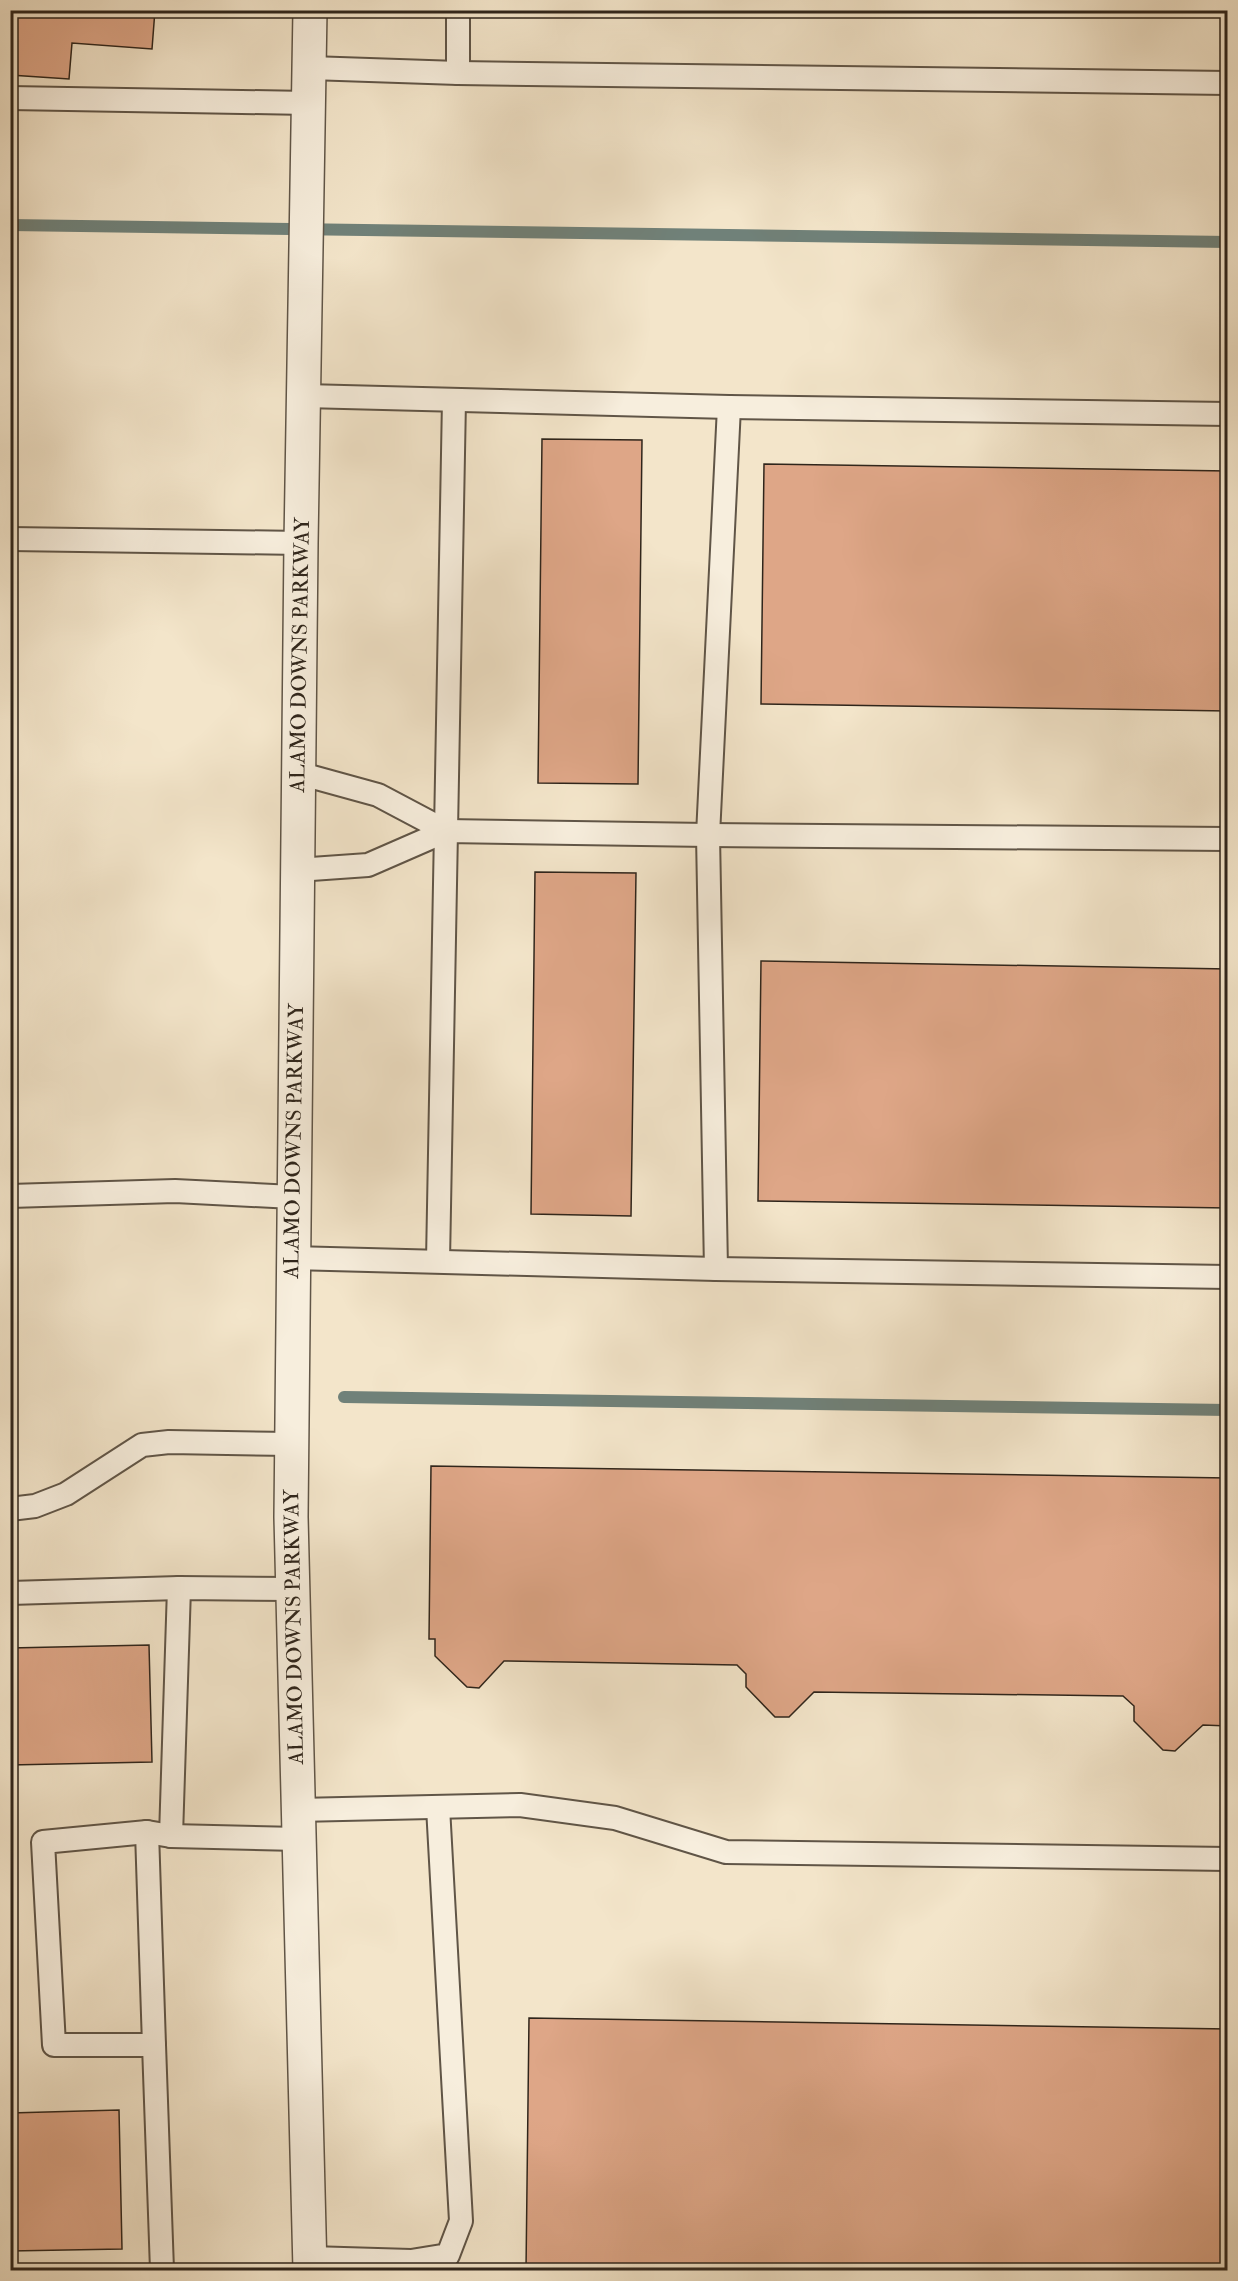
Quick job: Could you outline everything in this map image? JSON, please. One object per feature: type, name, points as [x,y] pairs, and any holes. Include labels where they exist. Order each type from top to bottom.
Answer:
[{"type":"street","name":"ALAMO DOWNS PARKWAY","points":[[310,10],[301,543],[291,1444],[292,1589],[310,2264]]},
{"type":"lane","points":[[458,10],[458,73]]},
{"type":"lane","points":[[310,68],[458,73],[1227,82]]},
{"type":"lane","points":[[10,98],[308,103]]},
{"type":"lane","points":[[305,396],[729,407],[1227,414]]},
{"type":"lane","points":[[438,1261],[454,400]]},
{"type":"lane","points":[[716,1269],[708,835],[729,407]]},
{"type":"lane","points":[[10,539],[301,543]]},
{"type":"lane","points":[[298,773],[378,795],[446,831]]},
{"type":"lane","points":[[297,870],[368,864],[446,831],[1227,838]]},
{"type":"lane","points":[[10,1196],[175,1191],[293,1197]]},
{"type":"lane","points":[[292,1258],[716,1269],[1227,1277]]},
{"type":"lane","points":[[10,1509],[35,1506],[66,1494],[142,1445],[169,1442],[291,1444]]},
{"type":"lane","points":[[171,1836],[179,1588]]},
{"type":"lane","points":[[10,1593],[179,1588],[292,1589]]},
{"type":"lane","points":[[154,2044],[54,2045],[42,1842],[147,1832],[171,1836],[298,1825],[438,1807],[520,1805],[615,1818],[726,1852],[1227,1859]]},
{"type":"lane","points":[[310,2264],[411,2261],[448,2255],[461,2221],[438,1807]]},
{"type":"lane","points":[[147,1832],[162,2271]]},
{"type":"building","points":[[10,10],[155,10],[152,49],[72,43],[69,79],[10,75]]},
{"type":"building","points":[[542,439],[642,440],[638,784],[538,783]]},
{"type":"building","points":[[764,464],[1228,471],[1228,711],[761,704]]},
{"type":"building","points":[[535,872],[636,873],[631,1216],[531,1214]]},
{"type":"building","points":[[761,961],[1228,969],[1228,1208],[758,1201]]},
{"type":"building","points":[[431,1466],[1228,1478],[1228,1726],[1203,1725],[1175,1751],[1163,1750],[1134,1721],[1134,1706],[1123,1696],[814,1692],[789,1717],[775,1717],[746,1687],[746,1674],[737,1665],[504,1661],[479,1688],[467,1687],[435,1656],[435,1639],[429,1639]]},
{"type":"building","points":[[149,1645],[152,1762],[10,1765],[10,1648]]},
{"type":"building","points":[[529,2018],[1228,2029],[1228,2270],[526,2270]]},
{"type":"building","points":[[119,2110],[122,2249],[10,2251],[10,2113]]},
{"type":"waterway","points":[[10,225],[1228,242]]},
{"type":"waterway","points":[[344,1397],[1228,1410]]}]
